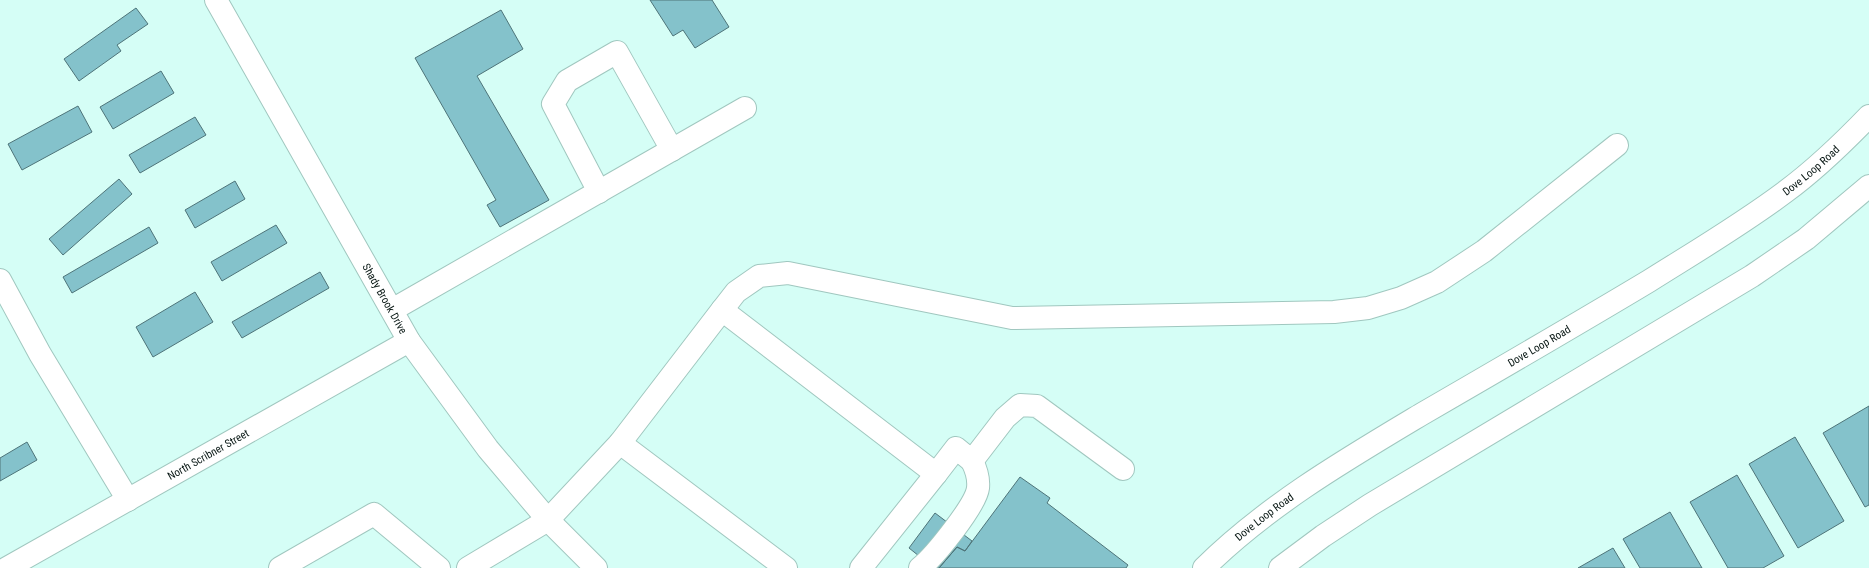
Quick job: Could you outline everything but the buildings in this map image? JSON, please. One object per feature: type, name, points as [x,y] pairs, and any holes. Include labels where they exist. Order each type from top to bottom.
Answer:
[{"type":"main road","name":"Shady Brook Drive","points":[[216,0],[409,341],[488,449],[548,520],[596,568]]},
{"type":"main road","points":[[599,192],[553,104],[567,81],[617,52],[672,150]]},
{"type":"main road","points":[[392,310],[745,108]]},
{"type":"main road","name":"Dove Loop Road","points":[[1204,568],[1249,527],[1343,461],[1624,296],[1727,233],[1786,191],[1839,147],[1869,116]]},
{"type":"main road","points":[[468,568],[548,520],[620,443],[736,292],[760,276],[788,272],[1012,318],[1334,312],[1368,308],[1401,298],[1437,282],[1484,251],[1617,145]]},
{"type":"main road","points":[[1280,568],[1323,536],[1370,505],[1752,276],[1806,239],[1869,186]]},
{"type":"main road","points":[[0,280],[40,354],[128,500]]},
{"type":"main road","points":[[722,310],[936,474]]},
{"type":"main road","name":"North Scribner Street","points":[[7,568],[409,341]]},
{"type":"main road","points":[[972,461],[1005,418],[1020,405],[1037,406],[1122,469]]},
{"type":"main road","points":[[620,443],[786,568]]},
{"type":"main road","points":[[861,568],[956,448],[972,461],[977,472],[978,489],[953,532],[920,568]]},
{"type":"main road","points":[[280,568],[374,514],[439,568]]}]
